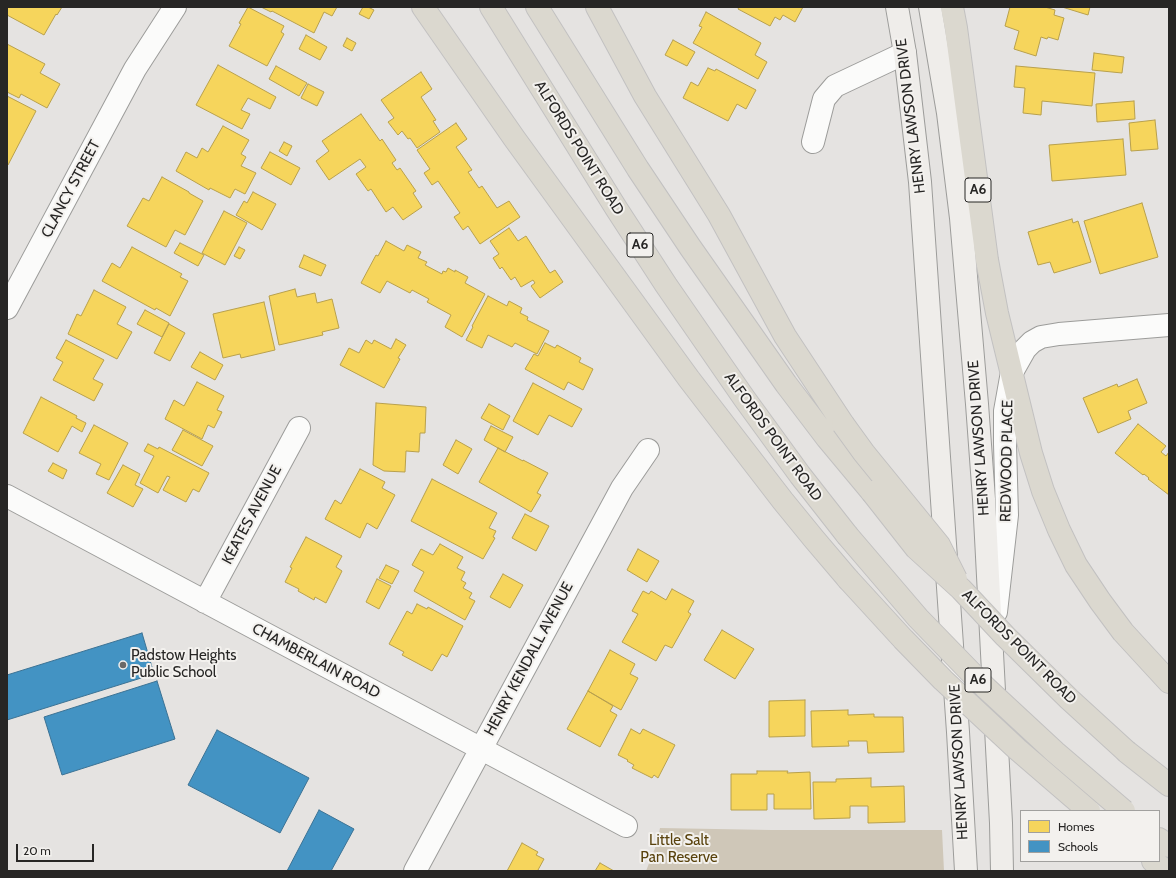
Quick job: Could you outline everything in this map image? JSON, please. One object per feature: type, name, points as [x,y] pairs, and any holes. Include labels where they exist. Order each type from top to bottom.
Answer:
[{"type":"highway","points":[[423,7],[514,138],[689,379],[814,539],[888,623],[943,680],[1017,749],[1088,810]]},
{"type":"highway","name":"ALFORDS POINT ROAD","points":[[490,7],[666,285],[720,364],[800,475],[847,535],[918,618],[986,688],[1055,752],[1123,810]]},
{"type":"highway","name":"ALFORDS POINT ROAD","points":[[537,7],[638,169],[690,247],[786,384],[835,431],[872,492],[916,548],[961,589],[1005,636],[1069,698],[1127,752],[1169,785]]},
{"type":"highway","points":[[597,7],[645,96],[719,215],[835,431]]},
{"type":"highway","name":"A6","points":[[952,7],[987,260],[997,313],[1031,453],[1043,491],[1058,530],[1076,565],[1123,632],[1169,682]]},
{"type":"highway","points":[[1160,840],[1169,846]]},
{"type":"highway","points":[[1154,862],[1166,871]]},
{"type":"main road","name":"HENRY LAWSON DRIVE","points":[[897,7],[905,53],[921,190],[966,871]]},
{"type":"main road","name":"HENRY LAWSON DRIVE","points":[[930,7],[948,113],[961,218],[984,499],[1001,823],[1002,871]]},
{"type":"street","name":"CLANCY STREET","points":[[7,308],[135,69],[162,7]]},
{"type":"street","name":"CLANCY STREET","points":[[135,69],[175,7]]},
{"type":"street","points":[[813,142],[824,99],[835,86],[905,53]]},
{"type":"street","name":"REDWOOD PLACE","points":[[992,653],[1007,515],[1005,411],[1012,372],[1025,349],[1032,342],[1041,337],[1059,334],[1169,325]]},
{"type":"street","name":"KEATES AVENUE","points":[[205,602],[299,428]]},
{"type":"street","name":"HENRY KENDALL AVENUE","points":[[415,871],[622,488],[648,450]]},
{"type":"street","name":"CHAMBERLAIN ROAD","points":[[7,496],[626,826]]},
{"type":"green space","name":"Little Salt Pan Reserve","points":[[660,828],[771,830],[942,830],[944,871],[646,871],[657,843]]},
{"type":"building: Homes","points":[[7,7],[62,7],[57,15],[56,14],[44,35],[7,15]]},
{"type":"building: Homes","points":[[248,7],[284,26],[281,32],[284,34],[267,66],[229,46]]},
{"type":"building: Homes","points":[[261,7],[337,7],[332,16],[324,12],[314,33],[272,11],[271,12]]},
{"type":"building: Homes","points":[[363,7],[368,7],[374,10],[369,19],[359,14]]},
{"type":"building: Homes","points":[[739,7],[803,7],[795,22],[783,15],[780,20],[775,17],[770,26],[738,9]]},
{"type":"building: Homes","points":[[1010,7],[1045,7],[1055,10],[1054,15],[1064,18],[1058,40],[1048,37],[1047,39],[1041,37],[1036,56],[1014,49],[1019,31],[1005,26]]},
{"type":"building: Homes","points":[[1062,7],[1090,7],[1088,15]]},
{"type":"building: Homes","points":[[706,12],[761,43],[755,55],[767,62],[758,79],[693,43],[702,27],[699,26]]},
{"type":"building: Homes","points":[[306,35],[327,47],[320,60],[299,49]]},
{"type":"building: Homes","points":[[347,38],[356,43],[352,51],[343,46]]},
{"type":"building: Homes","points":[[673,40],[695,52],[687,66],[665,55]]},
{"type":"building: Homes","points":[[7,44],[45,64],[40,73],[60,84],[47,108],[21,94],[19,98],[7,92]]},
{"type":"building: Homes","points":[[1094,53],[1124,57],[1122,73],[1092,70]]},
{"type":"building: Homes","points":[[218,65],[276,97],[270,109],[248,98],[241,110],[250,114],[242,129],[196,105]]},
{"type":"building: Homes","points":[[276,66],[307,83],[299,96],[269,79]]},
{"type":"building: Homes","points":[[1016,66],[1095,73],[1092,106],[1042,101],[1041,115],[1023,113],[1025,88],[1014,87]]},
{"type":"building: Homes","points":[[708,68],[715,71],[716,69],[756,90],[746,109],[737,104],[728,121],[683,98],[691,82],[698,86]]},
{"type":"building: Homes","points":[[421,72],[432,89],[421,97],[436,120],[433,121],[440,132],[417,148],[410,138],[408,139],[402,131],[398,135],[388,122],[394,118],[381,100]]},
{"type":"building: Homes","points":[[308,84],[324,92],[317,106],[301,98]]},
{"type":"building: Homes","points":[[7,96],[36,111],[8,165],[7,164]]},
{"type":"building: Homes","points":[[1134,101],[1135,119],[1097,122],[1096,104]]},
{"type":"building: Homes","points":[[361,114],[380,141],[382,139],[396,160],[392,163],[397,170],[400,168],[416,191],[413,193],[422,207],[403,220],[393,207],[386,212],[371,189],[368,191],[356,174],[366,167],[360,159],[329,180],[316,161],[329,151],[322,141]]},
{"type":"building: Homes","points":[[1155,120],[1158,149],[1131,151],[1129,123]]},
{"type":"building: Homes","points":[[456,123],[467,139],[456,147],[472,170],[468,172],[479,188],[482,186],[497,208],[509,201],[520,217],[480,244],[468,226],[463,230],[454,217],[460,213],[438,181],[432,185],[424,173],[430,169],[417,150]]},
{"type":"building: Homes","points":[[223,126],[249,140],[241,154],[246,157],[241,166],[256,173],[245,194],[235,189],[230,198],[210,188],[209,190],[176,171],[186,152],[197,158],[202,148],[208,152]]},
{"type":"building: Homes","points":[[1123,139],[1126,175],[1052,181],[1049,145]]},
{"type":"building: Homes","points":[[284,142],[292,146],[287,156],[279,151]]},
{"type":"building: Homes","points":[[270,152],[300,168],[291,185],[261,168]]},
{"type":"building: Homes","points":[[162,177],[203,201],[185,235],[175,230],[166,247],[127,226],[143,198],[149,201]]},
{"type":"building: Homes","points":[[253,192],[276,204],[262,230],[236,215],[244,201],[247,203]]},
{"type":"building: Homes","points":[[1142,203],[1158,257],[1100,274],[1084,221]]},
{"type":"building: Homes","points":[[224,211],[247,223],[225,265],[202,253]]},
{"type":"building: Homes","points":[[1072,219],[1073,223],[1078,221],[1091,262],[1054,273],[1050,262],[1038,265],[1028,232]]},
{"type":"building: Homes","points":[[509,228],[518,241],[526,236],[550,273],[555,270],[563,282],[540,298],[531,286],[535,283],[533,280],[521,287],[515,277],[511,280],[502,267],[500,269],[493,258],[499,254],[490,241]]},
{"type":"building: Homes","points":[[386,241],[404,251],[407,245],[421,252],[418,258],[427,262],[425,265],[442,274],[443,271],[446,272],[448,268],[455,272],[455,270],[468,277],[465,283],[485,294],[462,337],[445,327],[451,315],[427,302],[429,299],[412,290],[410,293],[387,281],[380,293],[361,283],[376,255],[378,256]]},
{"type":"building: Homes","points":[[180,243],[204,255],[198,266],[174,253]]},
{"type":"building: Homes","points":[[132,247],[182,274],[180,277],[188,281],[170,316],[156,308],[155,310],[102,281],[112,263],[120,268]]},
{"type":"building: Homes","points":[[239,247],[245,250],[240,259],[234,256]]},
{"type":"building: Homes","points":[[304,255],[326,265],[321,276],[299,267]]},
{"type":"building: Homes","points":[[295,289],[297,297],[315,293],[317,303],[332,299],[339,328],[322,332],[323,335],[279,345],[269,296]]},
{"type":"building: Homes","points":[[94,290],[126,307],[117,324],[132,332],[117,359],[68,334],[77,314],[81,316]]},
{"type":"building: Homes","points":[[488,296],[507,306],[509,301],[522,308],[520,313],[528,317],[527,320],[549,331],[537,354],[515,343],[512,347],[488,335],[482,348],[466,340]]},
{"type":"building: Homes","points":[[264,302],[275,350],[241,358],[240,354],[223,358],[213,314]]},
{"type":"building: Homes","points":[[145,310],[169,323],[162,337],[137,324]]},
{"type":"building: Homes","points":[[169,324],[185,333],[170,361],[154,353]]},
{"type":"building: Homes","points":[[396,339],[406,345],[398,358],[400,359],[384,388],[340,365],[349,348],[359,353],[366,340],[372,344],[374,340],[391,349]]},
{"type":"building: Homes","points":[[66,340],[104,360],[93,379],[103,384],[94,401],[53,380],[63,362],[56,358]]},
{"type":"building: Homes","points":[[545,343],[555,348],[557,345],[581,358],[579,362],[593,369],[583,390],[568,382],[564,390],[525,369],[534,354],[538,356]]},
{"type":"building: Homes","points":[[200,352],[223,365],[215,380],[191,367]]},
{"type":"building: Homes","points":[[1137,379],[1147,403],[1128,411],[1131,419],[1098,433],[1083,398],[1117,384],[1118,387]]},
{"type":"building: Homes","points":[[197,382],[224,396],[217,410],[222,412],[214,428],[208,425],[202,439],[165,419],[174,400],[184,406]]},
{"type":"building: Homes","points":[[533,383],[582,409],[572,427],[549,415],[538,435],[513,421]]},
{"type":"building: Homes","points":[[41,397],[77,416],[76,418],[86,423],[82,432],[72,426],[58,452],[23,433]]},
{"type":"building: Homes","points":[[376,403],[426,407],[425,433],[420,433],[419,452],[406,451],[405,472],[384,471],[373,465]]},
{"type":"building: Homes","points":[[489,404],[510,416],[503,430],[481,418]]},
{"type":"building: Homes","points":[[1138,424],[1166,446],[1161,452],[1166,456],[1169,452],[1169,495],[1148,479],[1149,478],[1144,474],[1143,475],[1115,453]]},
{"type":"building: Homes","points":[[94,425],[128,443],[109,480],[96,474],[101,464],[79,453]]},
{"type":"building: Homes","points":[[491,426],[513,437],[505,452],[484,440]]},
{"type":"building: Homes","points":[[183,430],[213,446],[202,466],[172,450]]},
{"type":"building: Homes","points":[[456,440],[472,449],[458,474],[443,465]]},
{"type":"building: Homes","points":[[148,444],[158,449],[159,447],[209,473],[199,492],[193,489],[186,502],[163,490],[170,477],[167,476],[158,493],[140,483],[154,456],[144,451]]},
{"type":"building: Homes","points":[[498,448],[548,473],[537,493],[541,495],[531,512],[479,482]]},
{"type":"building: Homes","points":[[53,463],[67,470],[63,479],[48,471]]},
{"type":"building: Homes","points":[[123,465],[140,474],[135,485],[143,489],[133,507],[107,493]]},
{"type":"building: Homes","points":[[360,469],[385,482],[382,488],[395,495],[377,529],[367,523],[360,538],[325,519],[335,500],[341,504]]},
{"type":"building: Homes","points":[[432,479],[497,513],[489,528],[496,531],[493,537],[495,538],[483,559],[411,521]]},
{"type":"building: Homes","points":[[525,514],[549,526],[536,551],[512,538]]},
{"type":"building: Homes","points":[[306,537],[342,556],[336,567],[342,571],[326,603],[315,597],[314,600],[298,591],[299,589],[285,582],[292,568],[290,567]]},
{"type":"building: Homes","points":[[440,544],[463,557],[457,568],[465,572],[461,580],[466,583],[463,588],[472,593],[469,598],[475,601],[465,620],[414,591],[424,572],[412,565],[421,549],[433,555]]},
{"type":"building: Homes","points":[[638,549],[659,561],[647,582],[627,570]]},
{"type":"building: Homes","points":[[386,565],[399,571],[392,584],[379,578]]},
{"type":"building: Homes","points":[[503,574],[523,585],[510,608],[490,597]]},
{"type":"building: Homes","points":[[377,579],[391,586],[379,609],[366,602]]},
{"type":"building: Homes","points":[[672,589],[694,601],[688,612],[691,614],[672,648],[665,645],[656,661],[622,642],[638,614],[632,611],[643,591],[649,594],[651,591],[666,600]]},
{"type":"building: Homes","points":[[417,604],[427,609],[428,607],[463,626],[447,657],[442,654],[432,671],[402,655],[404,652],[389,644],[407,611],[412,614]]},
{"type":"building: Homes","points":[[722,630],[754,649],[735,679],[704,660]]},
{"type":"building: Homes","points":[[610,650],[635,664],[630,674],[638,678],[621,710],[588,691]]},
{"type":"building: Homes","points":[[588,691],[613,706],[610,711],[617,715],[600,747],[567,729]]},
{"type":"building: Homes","points":[[805,700],[805,736],[769,737],[769,701]]},
{"type":"building: Homes","points":[[848,710],[848,715],[874,714],[874,717],[903,717],[904,752],[868,753],[867,741],[848,741],[849,746],[812,747],[811,711]]},
{"type":"building: Homes","points":[[631,729],[640,734],[643,729],[675,745],[658,778],[654,775],[652,778],[632,768],[634,765],[618,755]]},
{"type":"building: Homes","points":[[757,771],[788,771],[787,773],[810,772],[811,809],[774,809],[774,794],[767,794],[767,810],[731,810],[731,774],[757,774]]},
{"type":"building: Homes","points":[[871,778],[871,787],[904,786],[905,822],[868,823],[868,806],[850,806],[850,818],[814,819],[813,782],[836,782],[836,779]]},
{"type":"building: Homes","points":[[522,843],[538,852],[536,855],[544,859],[538,870],[540,871],[507,871]]},
{"type":"building: Homes","points":[[600,863],[614,871],[595,871]]},
{"type":"building: Schools","points":[[142,633],[154,674],[7,720],[7,675]]},
{"type":"building: Schools","points":[[157,681],[175,739],[62,775],[44,717]]},
{"type":"building: Schools","points":[[217,730],[309,778],[280,833],[188,785]]},
{"type":"building: Schools","points":[[319,810],[354,829],[331,871],[287,871]]},
{"type":"place","name":"Padstow Heights Public School","points":[[123,665]]}]
